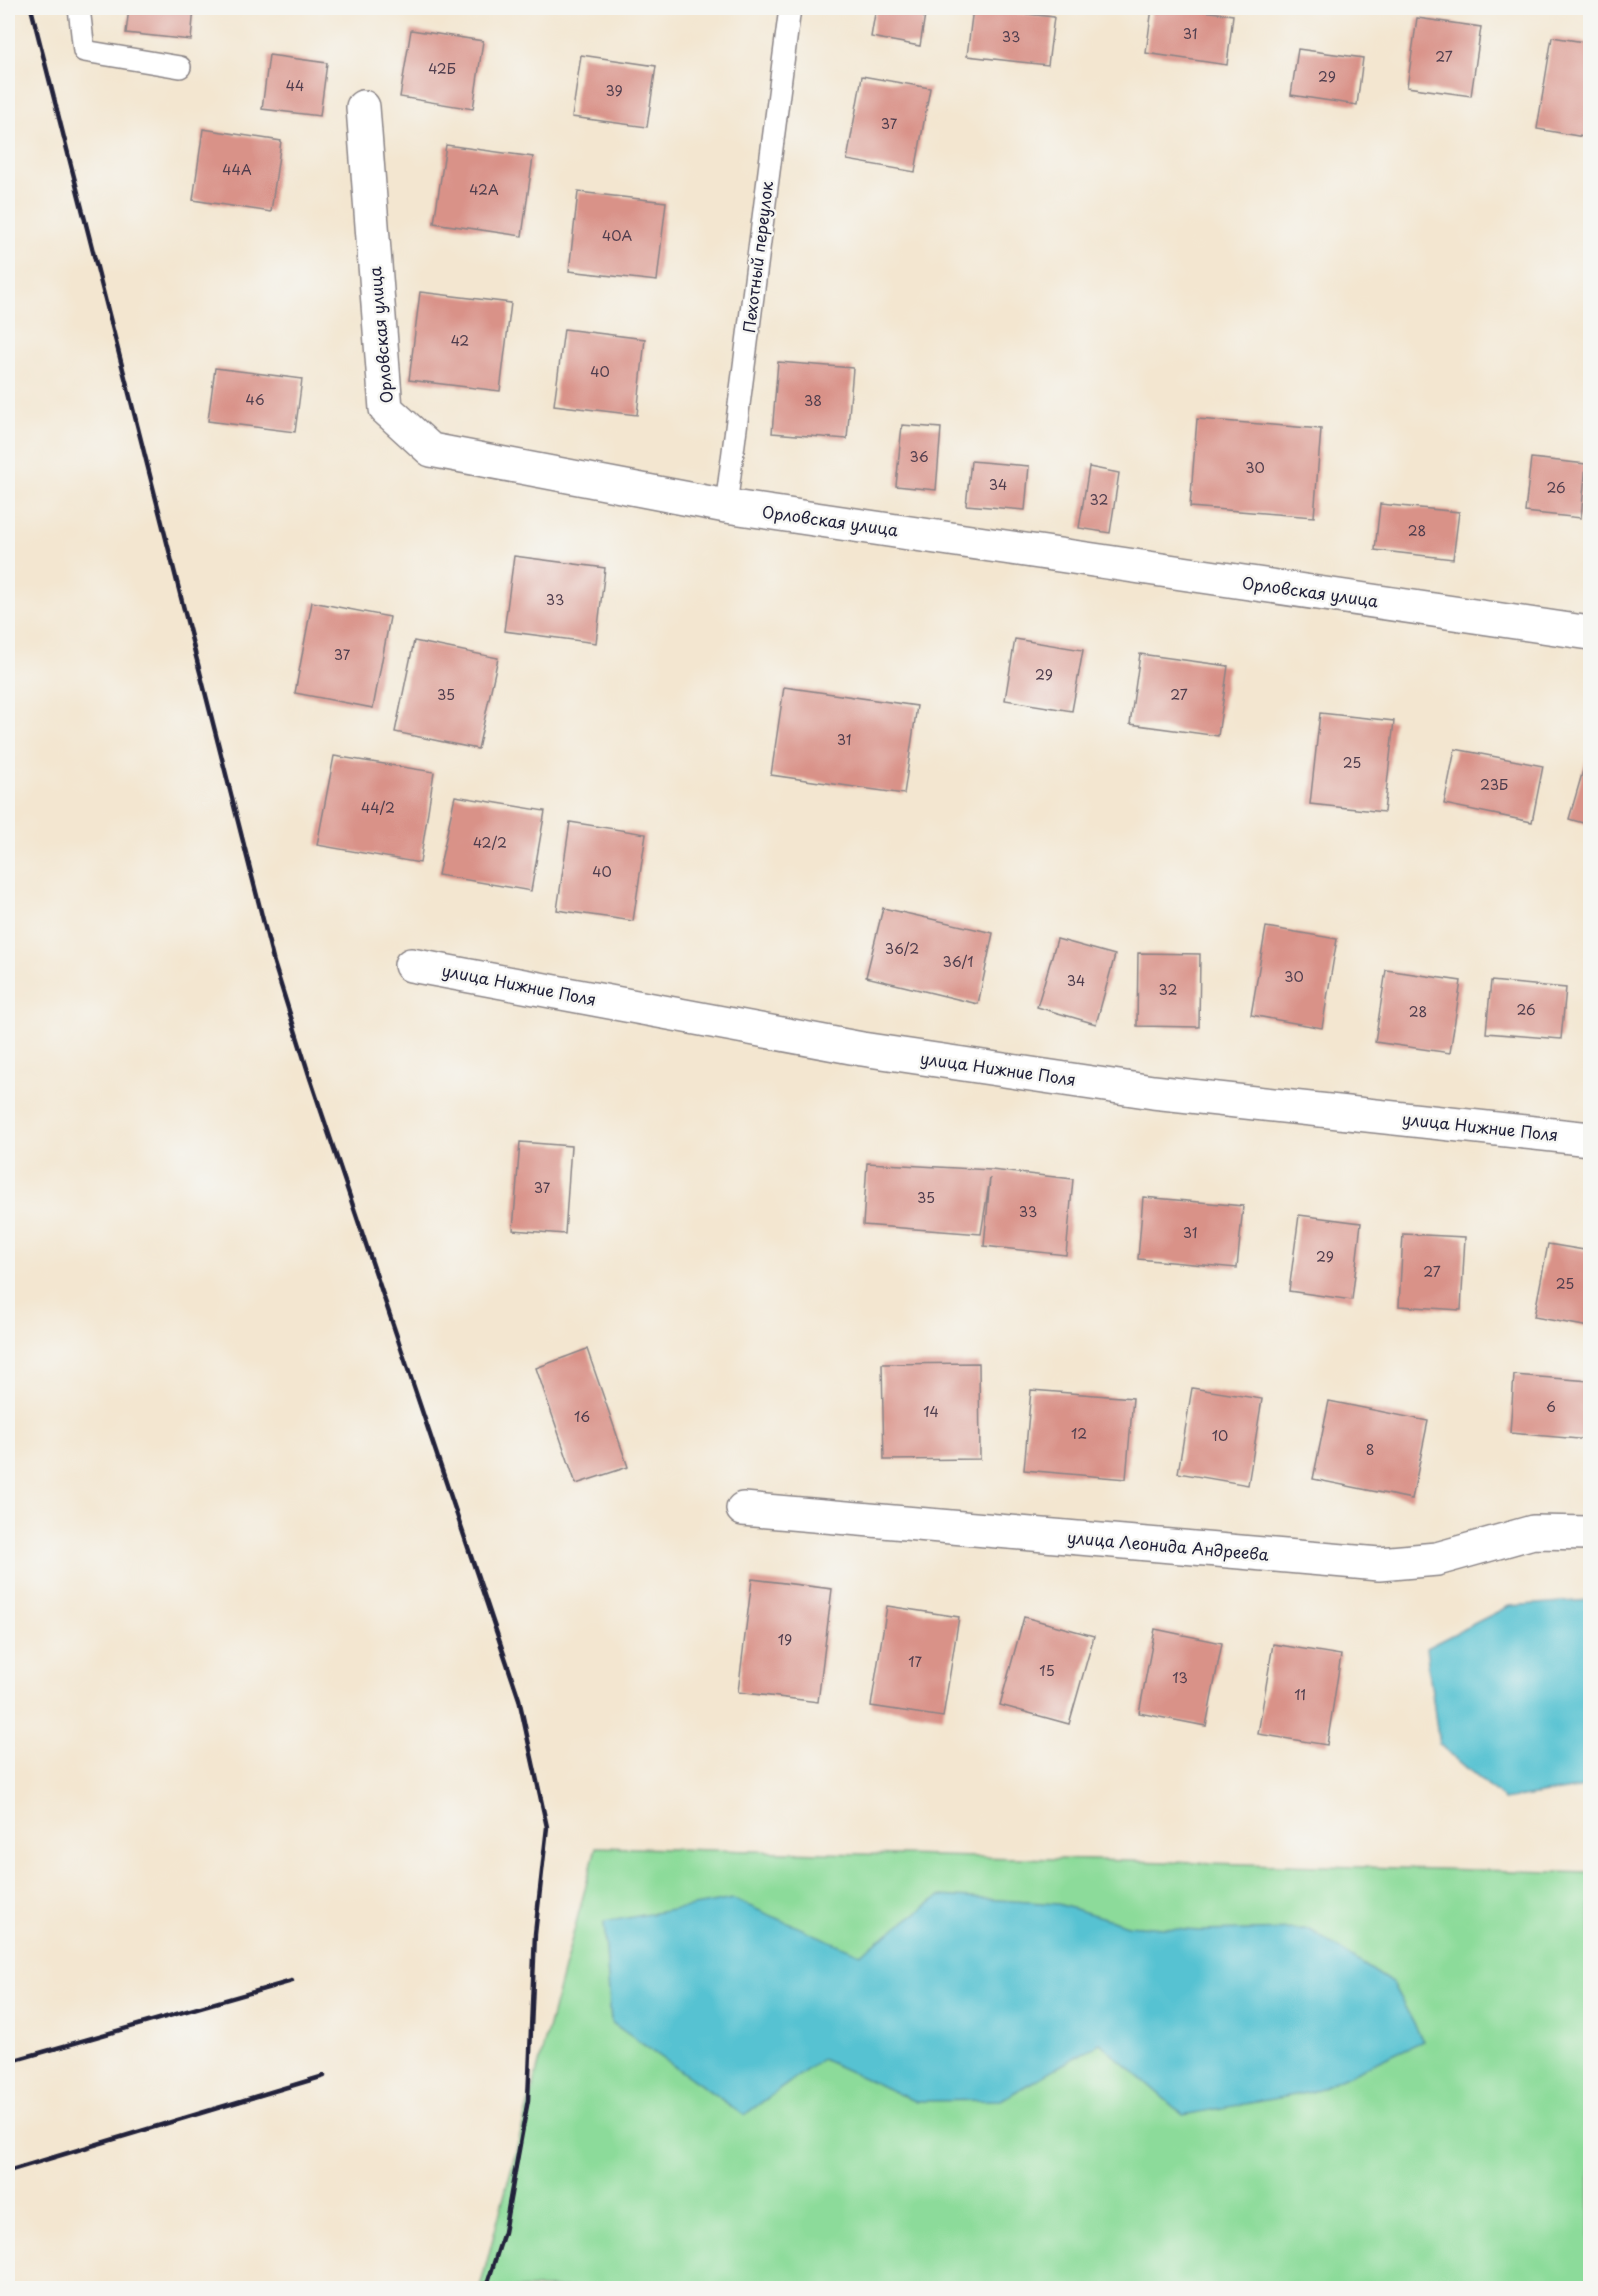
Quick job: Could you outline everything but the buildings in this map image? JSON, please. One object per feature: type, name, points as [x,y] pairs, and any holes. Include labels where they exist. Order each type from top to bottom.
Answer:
[{"type":"street","name":"Орловская улица","points":[[363,107],[386,409],[431,450],[726,506],[1590,633]]},
{"type":"street","name":"улица Нижние Поля","points":[[411,965],[862,1049],[1142,1091],[1590,1139]]},
{"type":"street","name":"улица Леонида Андреева","points":[[743,1509],[1379,1564],[1437,1558],[1533,1532],[1590,1533]]},
{"type":"lane","points":[[79,8],[84,51],[180,67]]},
{"type":"lane","name":"Пехотный переулок","points":[[726,506],[790,8]]},
{"type":"green space","points":[[596,1847],[1590,1873],[1590,2288],[480,2288]]},
{"type":"water","points":[[1590,1600],[1590,1786],[1504,1800],[1439,1744],[1426,1648],[1509,1606]]},
{"type":"water","points":[[940,1896],[1058,1904],[1128,1925],[1198,1931],[1309,1929],[1392,1983],[1423,2041],[1312,2092],[1183,2115],[1100,2043],[1001,2100],[914,2101],[822,2059],[744,2115],[611,2022],[604,1922],[733,1899],[860,1954]]},
{"type":"railway","points":[[31,8],[274,963],[310,1078],[519,1699],[547,1827],[535,1934],[528,2100],[504,2232],[486,2288]]},
{"type":"railway","points":[[8,2062],[292,1981]]},
{"type":"railway","points":[[8,2171],[324,2076]]}]
